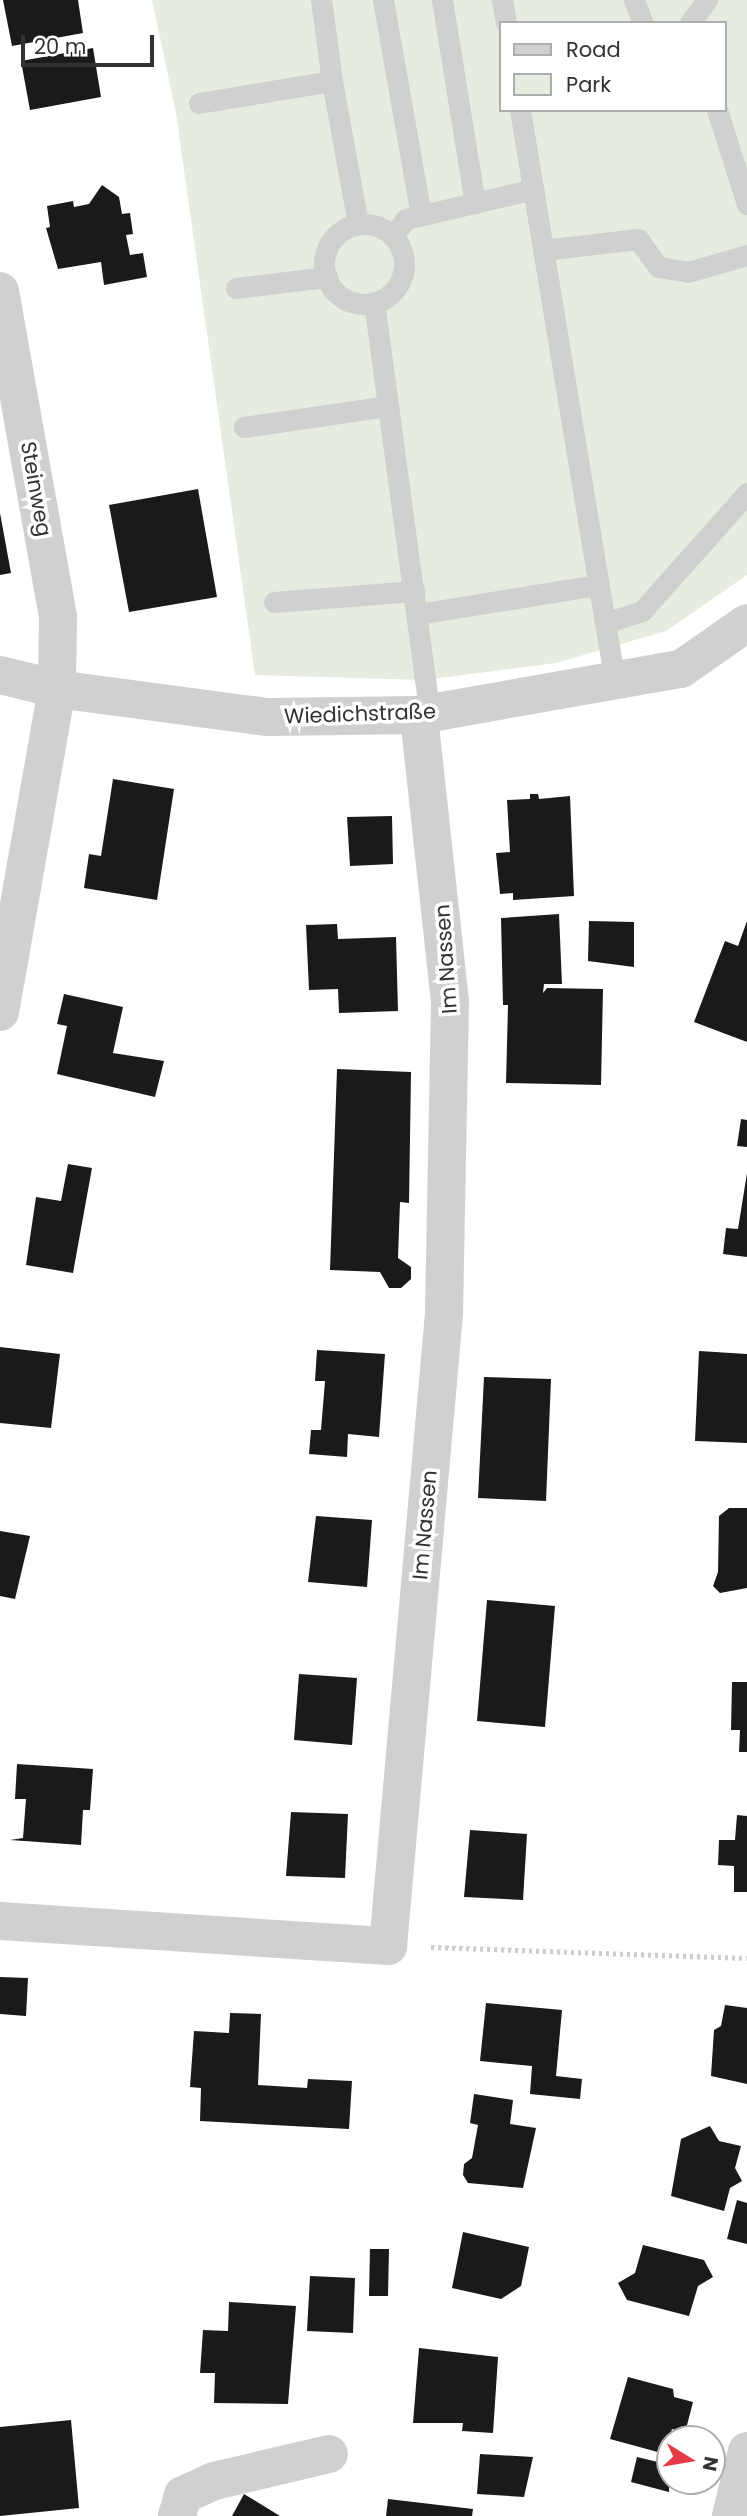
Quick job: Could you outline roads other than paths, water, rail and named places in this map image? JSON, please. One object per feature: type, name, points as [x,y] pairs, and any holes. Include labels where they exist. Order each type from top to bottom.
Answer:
[{"type":"street","name":"Steinweg","points":[[0,291],[58,616],[57,689],[0,1012]]},
{"type":"street","name":"Wiedichstraße","points":[[0,675],[57,689],[267,717],[425,714],[681,669],[747,623]]},
{"type":"street","name":"Im Nassen","points":[[0,1921],[388,1946],[444,1313],[450,1002],[425,714]]},
{"type":"street","points":[[731,2516],[747,2451]]},
{"type":"street","points":[[177,2516],[183,2494],[214,2481],[329,2454]]},
{"type":"lane","points":[[321,0],[332,81],[358,224]]},
{"type":"lane","points":[[383,0],[421,216]]},
{"type":"lane","points":[[443,0],[475,203]]},
{"type":"lane","points":[[502,0],[506,21]]},
{"type":"lane","points":[[634,0],[642,21]]},
{"type":"lane","points":[[691,21],[707,0]]},
{"type":"lane","points":[[199,103],[332,81]]},
{"type":"lane","points":[[524,112],[543,250],[615,681]]},
{"type":"lane","points":[[718,112],[747,204]]},
{"type":"lane","points":[[393,236],[406,219],[534,189]]},
{"type":"lane","points":[[358,224],[377,226],[393,236],[403,254],[403,273],[394,290],[374,302],[360,304],[342,298],[327,277],[327,246],[340,231],[358,224]]},
{"type":"lane","points":[[543,250],[638,239],[658,267],[688,272],[747,255]]},
{"type":"lane","points":[[236,288],[327,277]]},
{"type":"lane","points":[[374,302],[418,614],[425,714]]},
{"type":"lane","points":[[244,426],[388,406]]},
{"type":"lane","points":[[605,623],[642,611],[747,493]]},
{"type":"lane","points":[[418,614],[598,585]]},
{"type":"lane","points":[[274,602],[415,591]]}]
